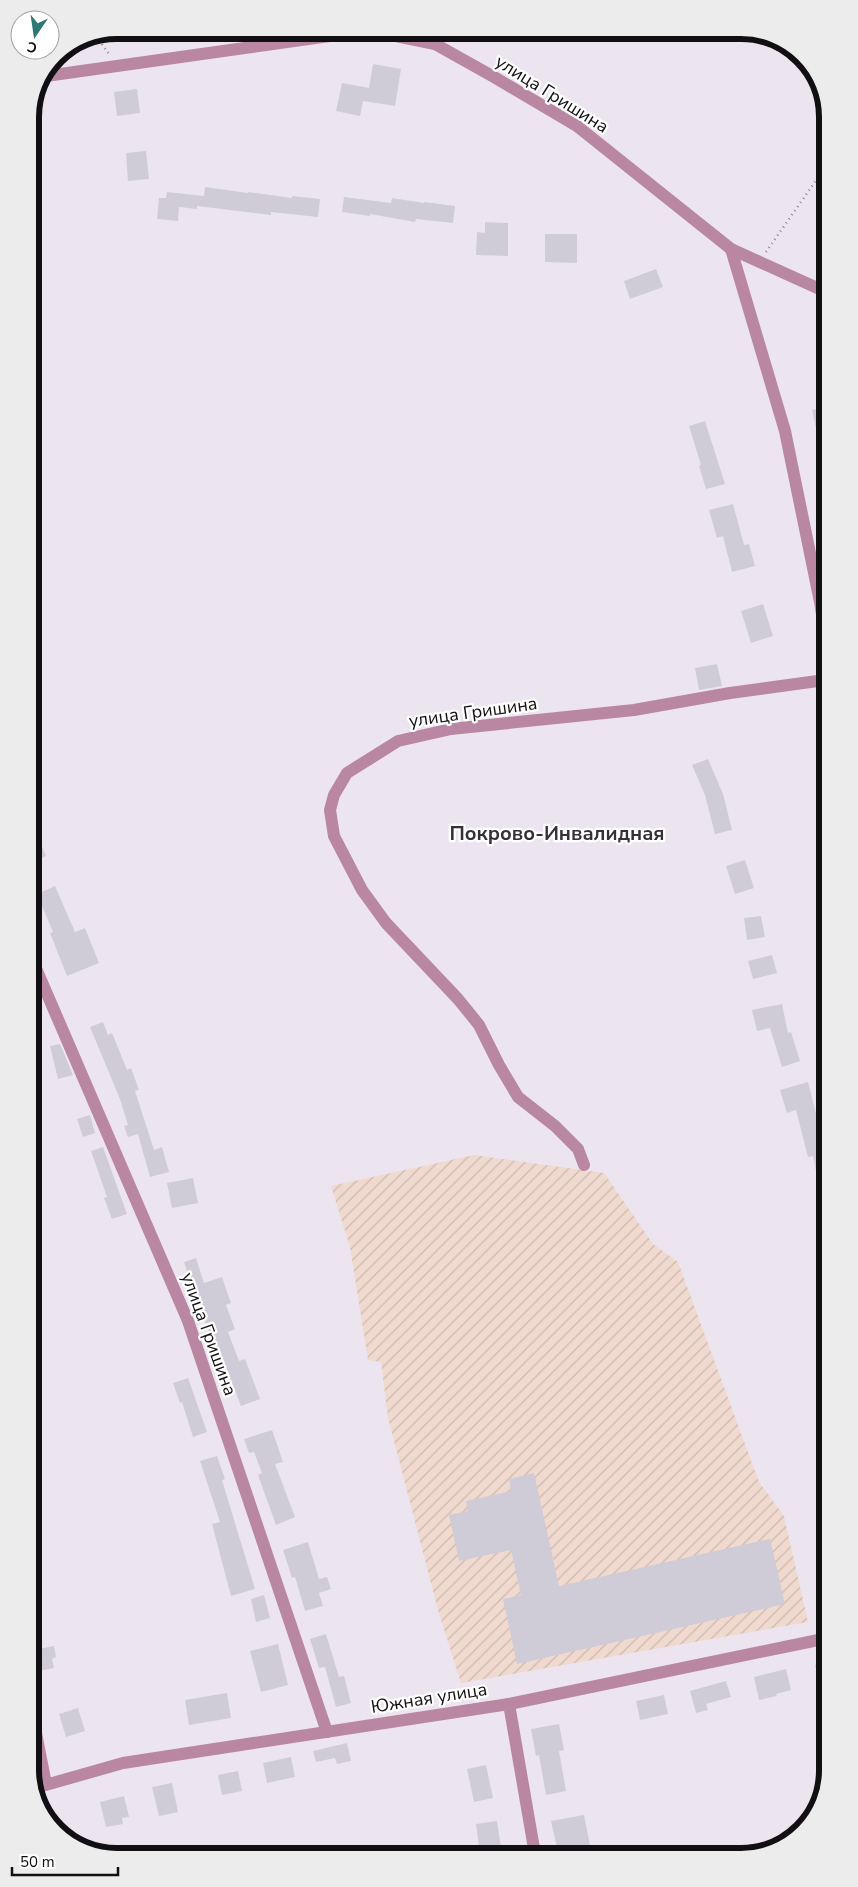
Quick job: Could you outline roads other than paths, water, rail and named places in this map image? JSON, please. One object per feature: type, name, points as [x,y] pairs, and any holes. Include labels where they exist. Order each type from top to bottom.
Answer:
[{"type":"street","points":[[51,75],[307,39]]},
{"type":"street","name":"улица Гришина","points":[[410,39],[435,44],[577,126],[731,249],[819,289]]},
{"type":"street","points":[[731,249],[785,431],[819,598]]},
{"type":"street","name":"улица Гришина","points":[[584,1165],[578,1149],[555,1126],[518,1097],[479,1025],[458,999],[386,923],[362,890],[334,836],[330,810],[334,794],[348,773],[398,741],[451,729],[634,710],[730,693],[819,681]]},
{"type":"street","name":"улица Гришина","points":[[39,975],[188,1321],[327,1732]]},
{"type":"street","name":"Южная улица","points":[[40,1786],[123,1763],[510,1704],[819,1640]]},
{"type":"street","points":[[510,1704],[534,1848]]},
{"type":"district","name":"Покрово-Инвалидная","points":[[557,833]]}]
